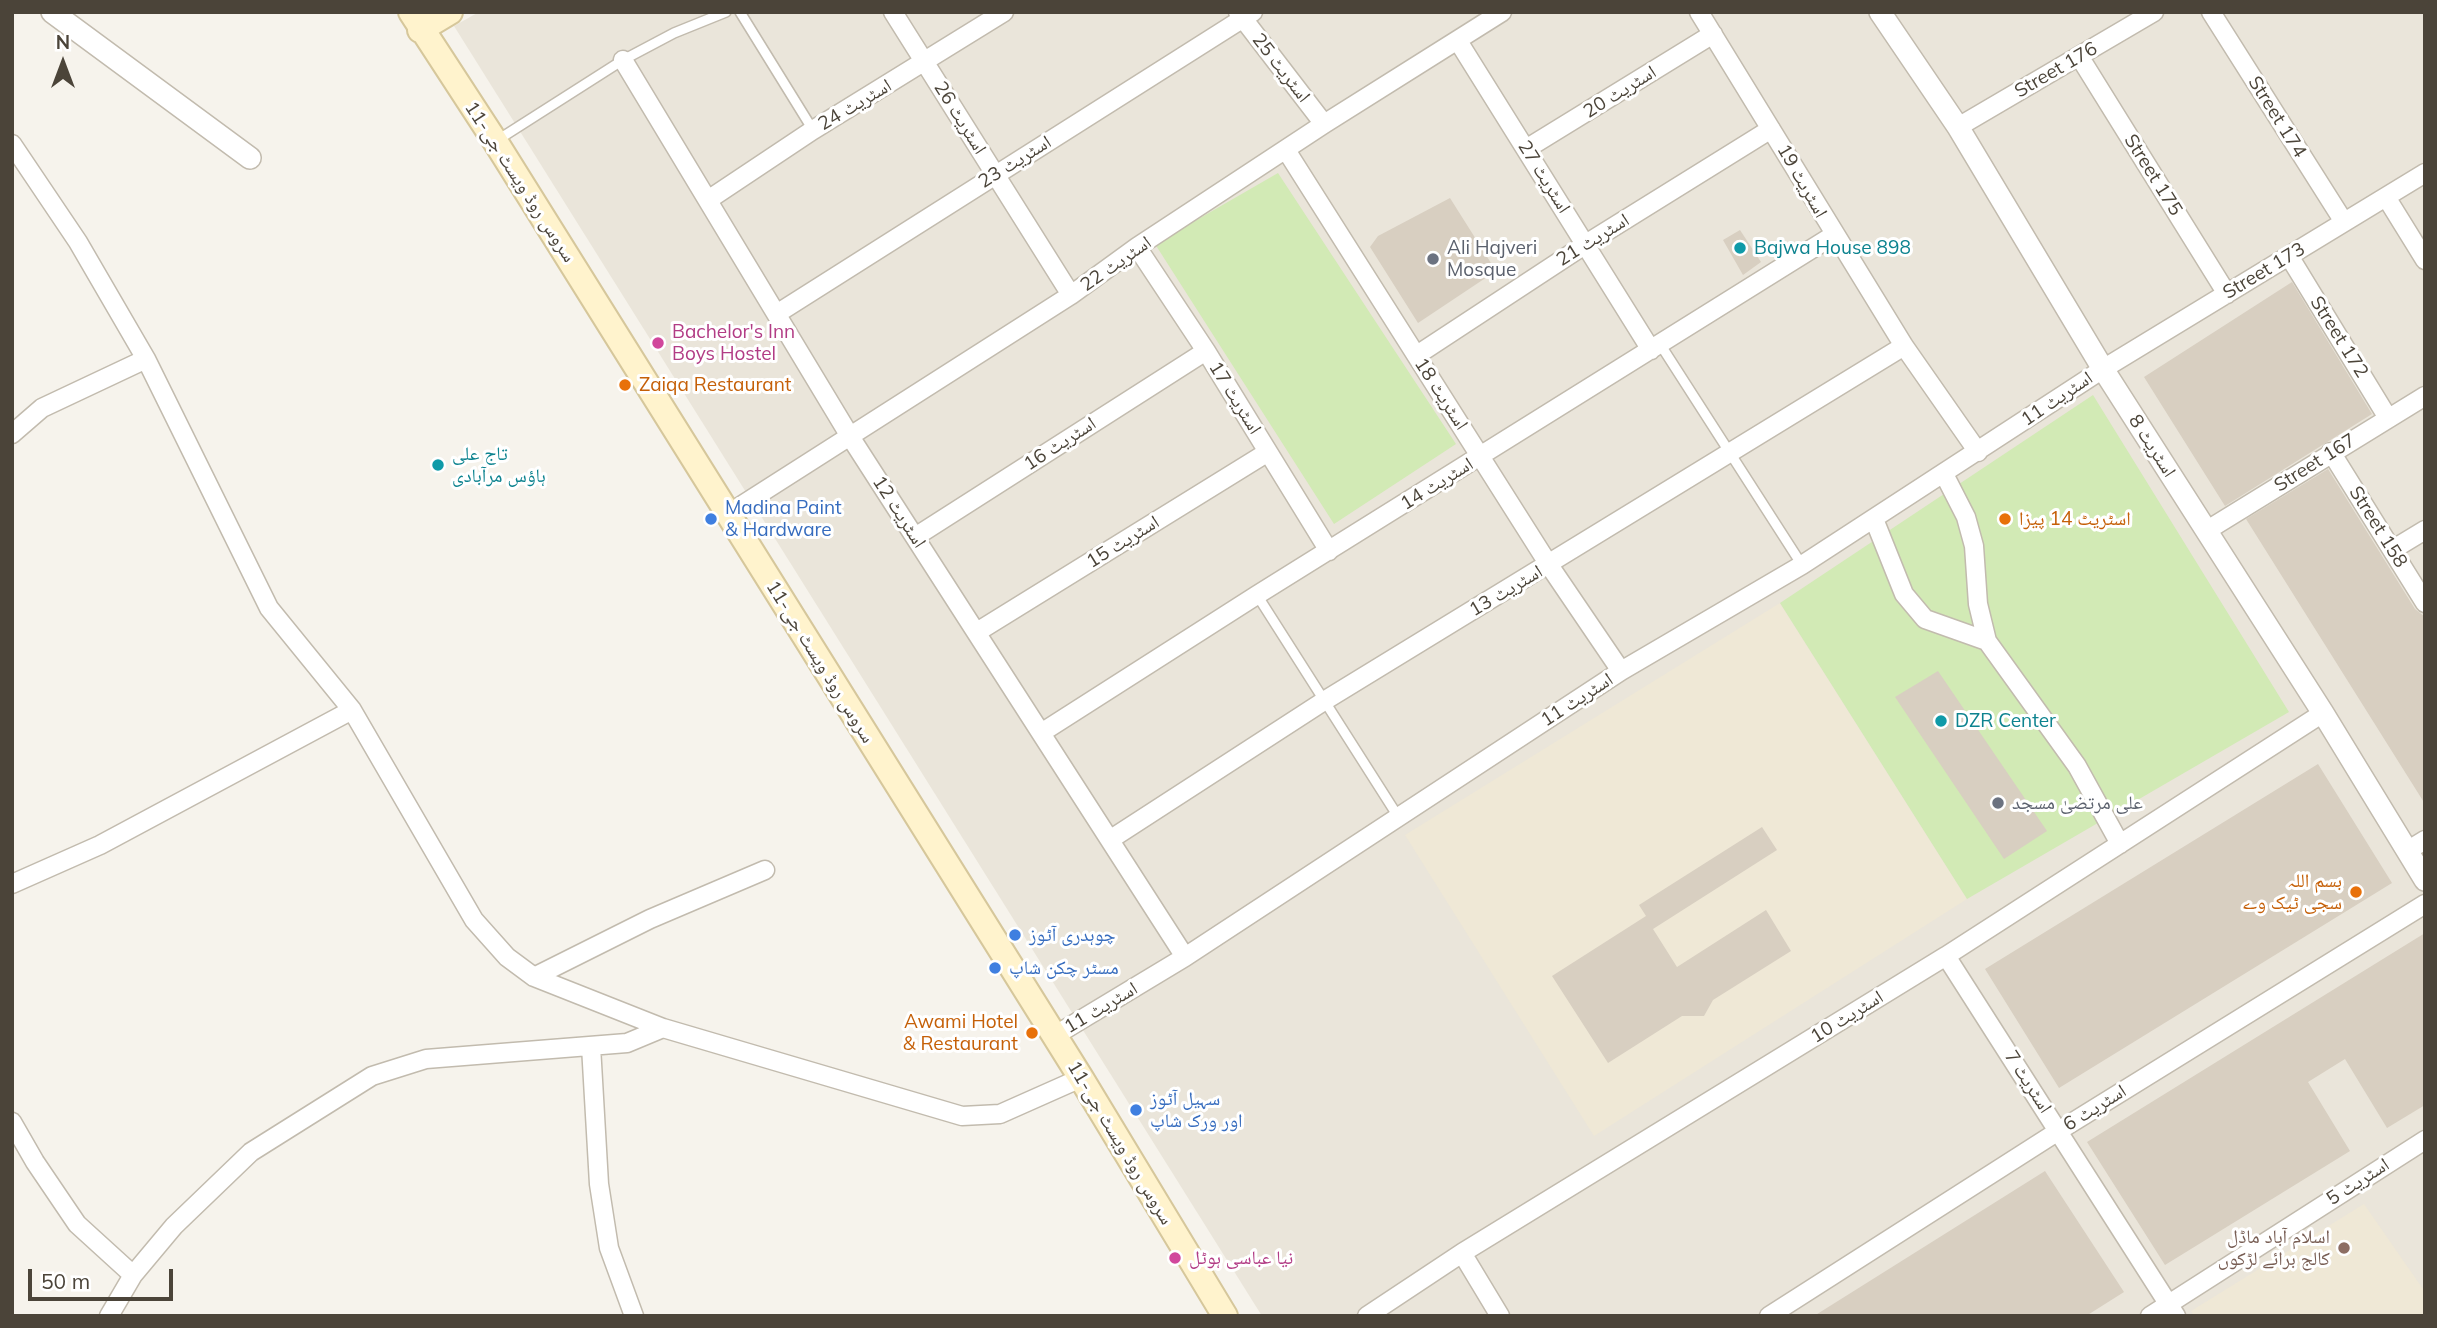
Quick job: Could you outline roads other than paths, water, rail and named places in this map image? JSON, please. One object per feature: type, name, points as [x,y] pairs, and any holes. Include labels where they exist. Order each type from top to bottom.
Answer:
[{"type":"main road","points":[[415,21],[450,12]]},
{"type":"main road","name":"سروس روڈ ویسٹ جی-11","points":[[415,21],[495,141],[729,514],[1081,1078],[1225,1316]]},
{"type":"street","points":[[51,12],[250,158]]},
{"type":"street","name":"اسٹریٹ 26","points":[[893,12],[1071,295]]},
{"type":"street","name":"اسٹریٹ 24","points":[[708,201],[813,130],[1004,12]]},
{"type":"street","name":"اسٹریٹ 22","points":[[729,514],[1071,295],[1137,247],[1324,124],[1502,12]]},
{"type":"street","name":"اسٹریٹ 19","points":[[1699,12],[1903,346],[1978,452]]},
{"type":"street","name":"اسٹریٹ 8","points":[[1880,12],[1958,127],[2102,369],[2206,531],[2323,713],[2416,846],[2425,880]]},
{"type":"street","name":"Street 176","points":[[1958,127],[2154,12]]},
{"type":"street","name":"Street 174","points":[[2211,12],[2344,222]]},
{"type":"street","name":"اسٹریٹ 25","points":[[1245,14],[1324,124]]},
{"type":"street","name":"اسٹریٹ 23","points":[[778,313],[1245,14]]},
{"type":"street","name":"اسٹریٹ 20","points":[[1526,149],[1713,34]]},
{"type":"street","name":"اسٹریٹ 27","points":[[1458,41],[1586,244],[1656,347]]},
{"type":"street","name":"Street 175","points":[[2079,56],[2227,294]]},
{"type":"street","name":"اسٹریٹ 12","points":[[623,60],[851,438],[1185,957]]},
{"type":"street","name":"اسٹریٹ 21","points":[[1417,355],[1586,244],[1772,129]]},
{"type":"street","points":[[12,144],[78,242],[146,359],[269,608],[352,710],[474,920],[507,957],[534,977],[663,1028],[962,1116],[1000,1114],[1081,1078]]},
{"type":"street","name":"اسٹریٹ 18","points":[[1286,150],[1549,565],[1621,671]]},
{"type":"street","name":"Street 173","points":[[2102,369],[2425,173]]},
{"type":"street","points":[[2386,197],[2425,260]]},
{"type":"street","name":"اسٹریٹ 14","points":[[1041,733],[1256,595],[1482,457],[1834,235]]},
{"type":"street","name":"اسٹریٹ 17","points":[[1137,247],[1206,351],[1329,551]]},
{"type":"street","name":"Street 172","points":[[2289,256],[2388,418]]},
{"type":"street","name":"اسٹریٹ 13","points":[[1111,839],[1324,701],[1903,346]]},
{"type":"street","name":"اسٹریٹ 16","points":[[915,537],[1206,351]]},
{"type":"street","points":[[12,434],[42,408],[146,359]]},
{"type":"street","name":"اسٹریٹ 11","points":[[1054,1037],[1185,957],[1621,671],[1802,565],[2102,369]]},
{"type":"street","name":"Street 167","points":[[2206,531],[2425,396]]},
{"type":"street","name":"اسٹریٹ 15","points":[[977,632],[1268,452]]},
{"type":"street","name":"Street 158","points":[[2331,452],[2425,603]]},
{"type":"street","points":[[1944,474],[1966,517],[1974,546],[1978,604],[1987,641],[2077,766],[2120,844]]},
{"type":"street","points":[[1874,519],[1904,594],[1925,619],[1987,641]]},
{"type":"street","points":[[2392,550],[2425,530]]},
{"type":"street","points":[[12,884],[100,845],[352,710]]},
{"type":"street","name":"اسٹریٹ 10","points":[[1367,1316],[1462,1253],[1947,956],[2323,713]]},
{"type":"street","points":[[534,977],[650,919],[765,870]]},
{"type":"street","name":"اسٹریٹ 6","points":[[1769,1316],[2060,1130],[2425,904]]},
{"type":"street","name":"اسٹریٹ 7","points":[[1947,956],[2173,1310]]},
{"type":"street","points":[[109,1316],[133,1275],[174,1226],[251,1152],[372,1076],[425,1059],[628,1043],[663,1028]]},
{"type":"street","points":[[591,1046],[599,1184],[609,1248],[634,1316]]},
{"type":"street","points":[[12,1122],[35,1162],[78,1224],[133,1275]]},
{"type":"street","name":"اسٹریٹ 5","points":[[2150,1316],[2173,1310],[2425,1140]]},
{"type":"street","points":[[1462,1253],[1500,1316]]},
{"type":"lane","points":[[495,141],[623,60],[674,33],[726,12]]},
{"type":"lane","points":[[740,12],[813,130]]},
{"type":"lane","points":[[1656,347],[1802,565]]},
{"type":"lane","points":[[1256,595],[1399,818]]},
{"type":"place","name":"Bajwa House 898","points":[[1740,248]]},
{"type":"place","name":"Ali Hajveri Mosque","points":[[1433,259]]},
{"type":"place","name":"Bachelor's Inn Boys Hostel","points":[[658,343]]},
{"type":"place","name":"Zaiqa Restaurant","points":[[625,385]]},
{"type":"place","name":"تاج علی ہاؤس مرآبادی","points":[[438,465]]},
{"type":"place","name":"Madina Paint & Hardware","points":[[711,519]]},
{"type":"place","name":"اسٹریٹ 14 پیزا","points":[[2005,519]]},
{"type":"place","name":"DZR Center","points":[[1941,721]]},
{"type":"place","name":"علی مرتضیٰ مسجد","points":[[1998,803]]},
{"type":"place","name":"بسم اللہ سجی ٹیک وے","points":[[2356,892]]},
{"type":"place","name":"چوہدری آٹوز","points":[[1015,935]]},
{"type":"place","name":"مسٹر چکن شاپ","points":[[995,968]]},
{"type":"place","name":"Awami Hotel & Restaurant","points":[[1032,1033]]},
{"type":"place","name":"سہیل آٹوز اور ورک شاپ","points":[[1136,1110]]},
{"type":"place","name":"اسلام آباد ماڈل کالج برائے لڑکوں","points":[[2344,1248]]},
{"type":"place","name":"نیا عباسی ہوٹل","points":[[1175,1258]]}]
